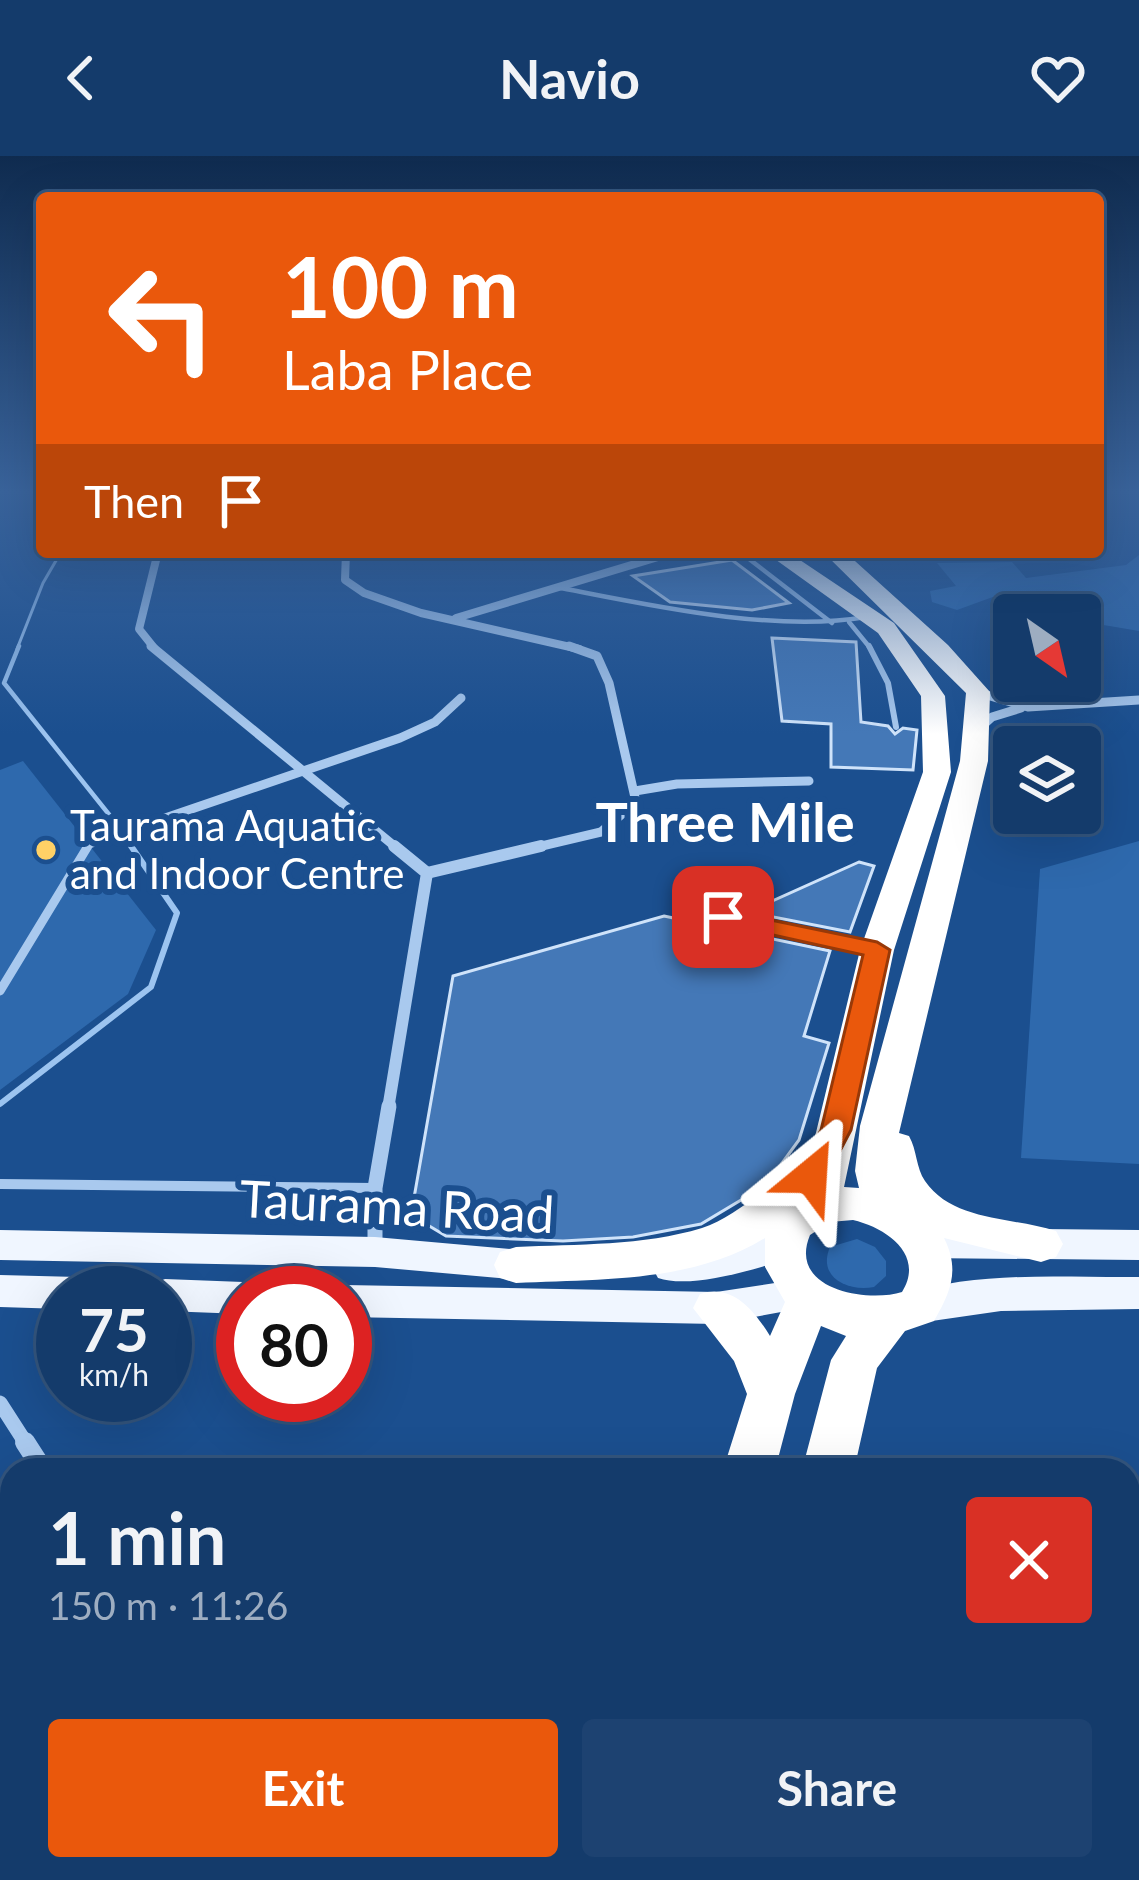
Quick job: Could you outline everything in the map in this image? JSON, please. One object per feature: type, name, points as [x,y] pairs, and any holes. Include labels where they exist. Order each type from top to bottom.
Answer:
[{"type":"highway","points":[[806,572],[860,619],[896,640],[933,697],[938,764],[877,950],[819,1207]]},
{"type":"highway","points":[[855,572],[978,692],[974,761],[894,1061],[876,1171],[885,1211]]},
{"type":"highway","points":[[894,1061],[899,1077],[894,1124],[903,1189],[923,1210],[1041,1244]]},
{"type":"highway","points":[[516,1265],[686,1253],[741,1233],[777,1212],[795,1194],[836,1130]]},
{"type":"highway","points":[[831,1458],[855,1360],[903,1314],[932,1280],[923,1243],[885,1211],[854,1203],[819,1207],[792,1229],[787,1262],[804,1298],[845,1317],[903,1314]]},
{"type":"highway","points":[[752,1458],[804,1298]]},
{"type":"highway","points":[[716,1308],[757,1350],[771,1394]]},
{"type":"main road","points":[[923,1243],[1139,1245]]},
{"type":"main road","name":"Taurama Road","points":[[0,1245],[375,1252],[516,1265],[669,1268],[786,1245]]},
{"type":"main road","points":[[0,1291],[36,1292]]},
{"type":"main road","points":[[903,1314],[1001,1295],[1139,1293]]},
{"type":"main road","name":"Taurama Road","points":[[372,1301],[716,1308],[804,1298]]},
{"type":"street","points":[[153,572],[139,629],[143,639],[427,873]]},
{"type":"street","points":[[345,572],[345,580],[365,596],[396,608],[558,641],[597,656],[609,683],[636,802],[626,816],[601,832],[427,873]]},
{"type":"street","points":[[455,618],[605,572]]},
{"type":"street","points":[[978,692],[1028,707]]},
{"type":"street","points":[[89,844],[400,738],[435,722],[460,698]]},
{"type":"street","points":[[976,735],[992,717],[1028,707],[1139,700]]},
{"type":"street","points":[[634,791],[701,782],[809,781]]},
{"type":"street","points":[[375,1252],[375,1188],[427,873]]},
{"type":"street","points":[[723,917],[877,950]]},
{"type":"street","points":[[0,1402],[36,1458]]},
{"type":"lane","points":[[767,572],[832,623]]},
{"type":"lane","points":[[556,587],[677,610],[832,623],[860,619],[876,649],[895,706],[896,727]]},
{"type":"lane","points":[[0,991],[89,844]]},
{"type":"lane","points":[[0,1184],[375,1188]]},
{"type":"shaded area","points":[[945,572],[1021,572],[1026,578],[1139,572],[1139,631],[1101,625],[1101,594],[993,594],[957,610],[932,602],[930,591],[956,586]]},
{"type":"shaded area","name":"Taurama Aquatic and Indoor Centre","points":[[23,761],[156,930],[128,994],[0,1090],[0,770]]},
{"type":"shaded area","points":[[1139,841],[1139,1164],[1021,1158],[1040,869]]},
{"type":"shaded area","points":[[857,1239],[875,1247],[886,1261],[886,1276],[874,1287],[845,1284],[828,1267],[830,1247]]},
{"type":"building","points":[[749,572],[789,603],[752,610],[670,602],[633,576]]},
{"type":"building","points":[[772,638],[856,642],[861,722],[888,726],[895,734],[903,728],[917,730],[913,770],[831,767],[831,724],[782,721]]},
{"type":"building","points":[[859,862],[874,866],[850,932],[748,912]]},
{"type":"building","points":[[664,916],[830,951],[804,1036],[829,1043],[799,1140],[766,1185],[701,1224],[633,1237],[563,1241],[446,1236],[421,1221],[414,1198],[453,976]]},
{"type":"waterway","points":[[17,649],[49,572]]},
{"type":"waterway","points":[[19,646],[4,683],[119,827]]},
{"type":"waterway","points":[[127,840],[131,846]]},
{"type":"waterway","points":[[0,1104],[151,987],[177,913],[131,846]]},
{"type":"place","name":"Taurama Aquatic and Indoor Centre","points":[[46,850]]},
{"type":"district","name":"Three Mile","points":[[725,823]]},
{"type":"route","points":[[723,917],[877,950],[836,1130],[811,1176]]}]
